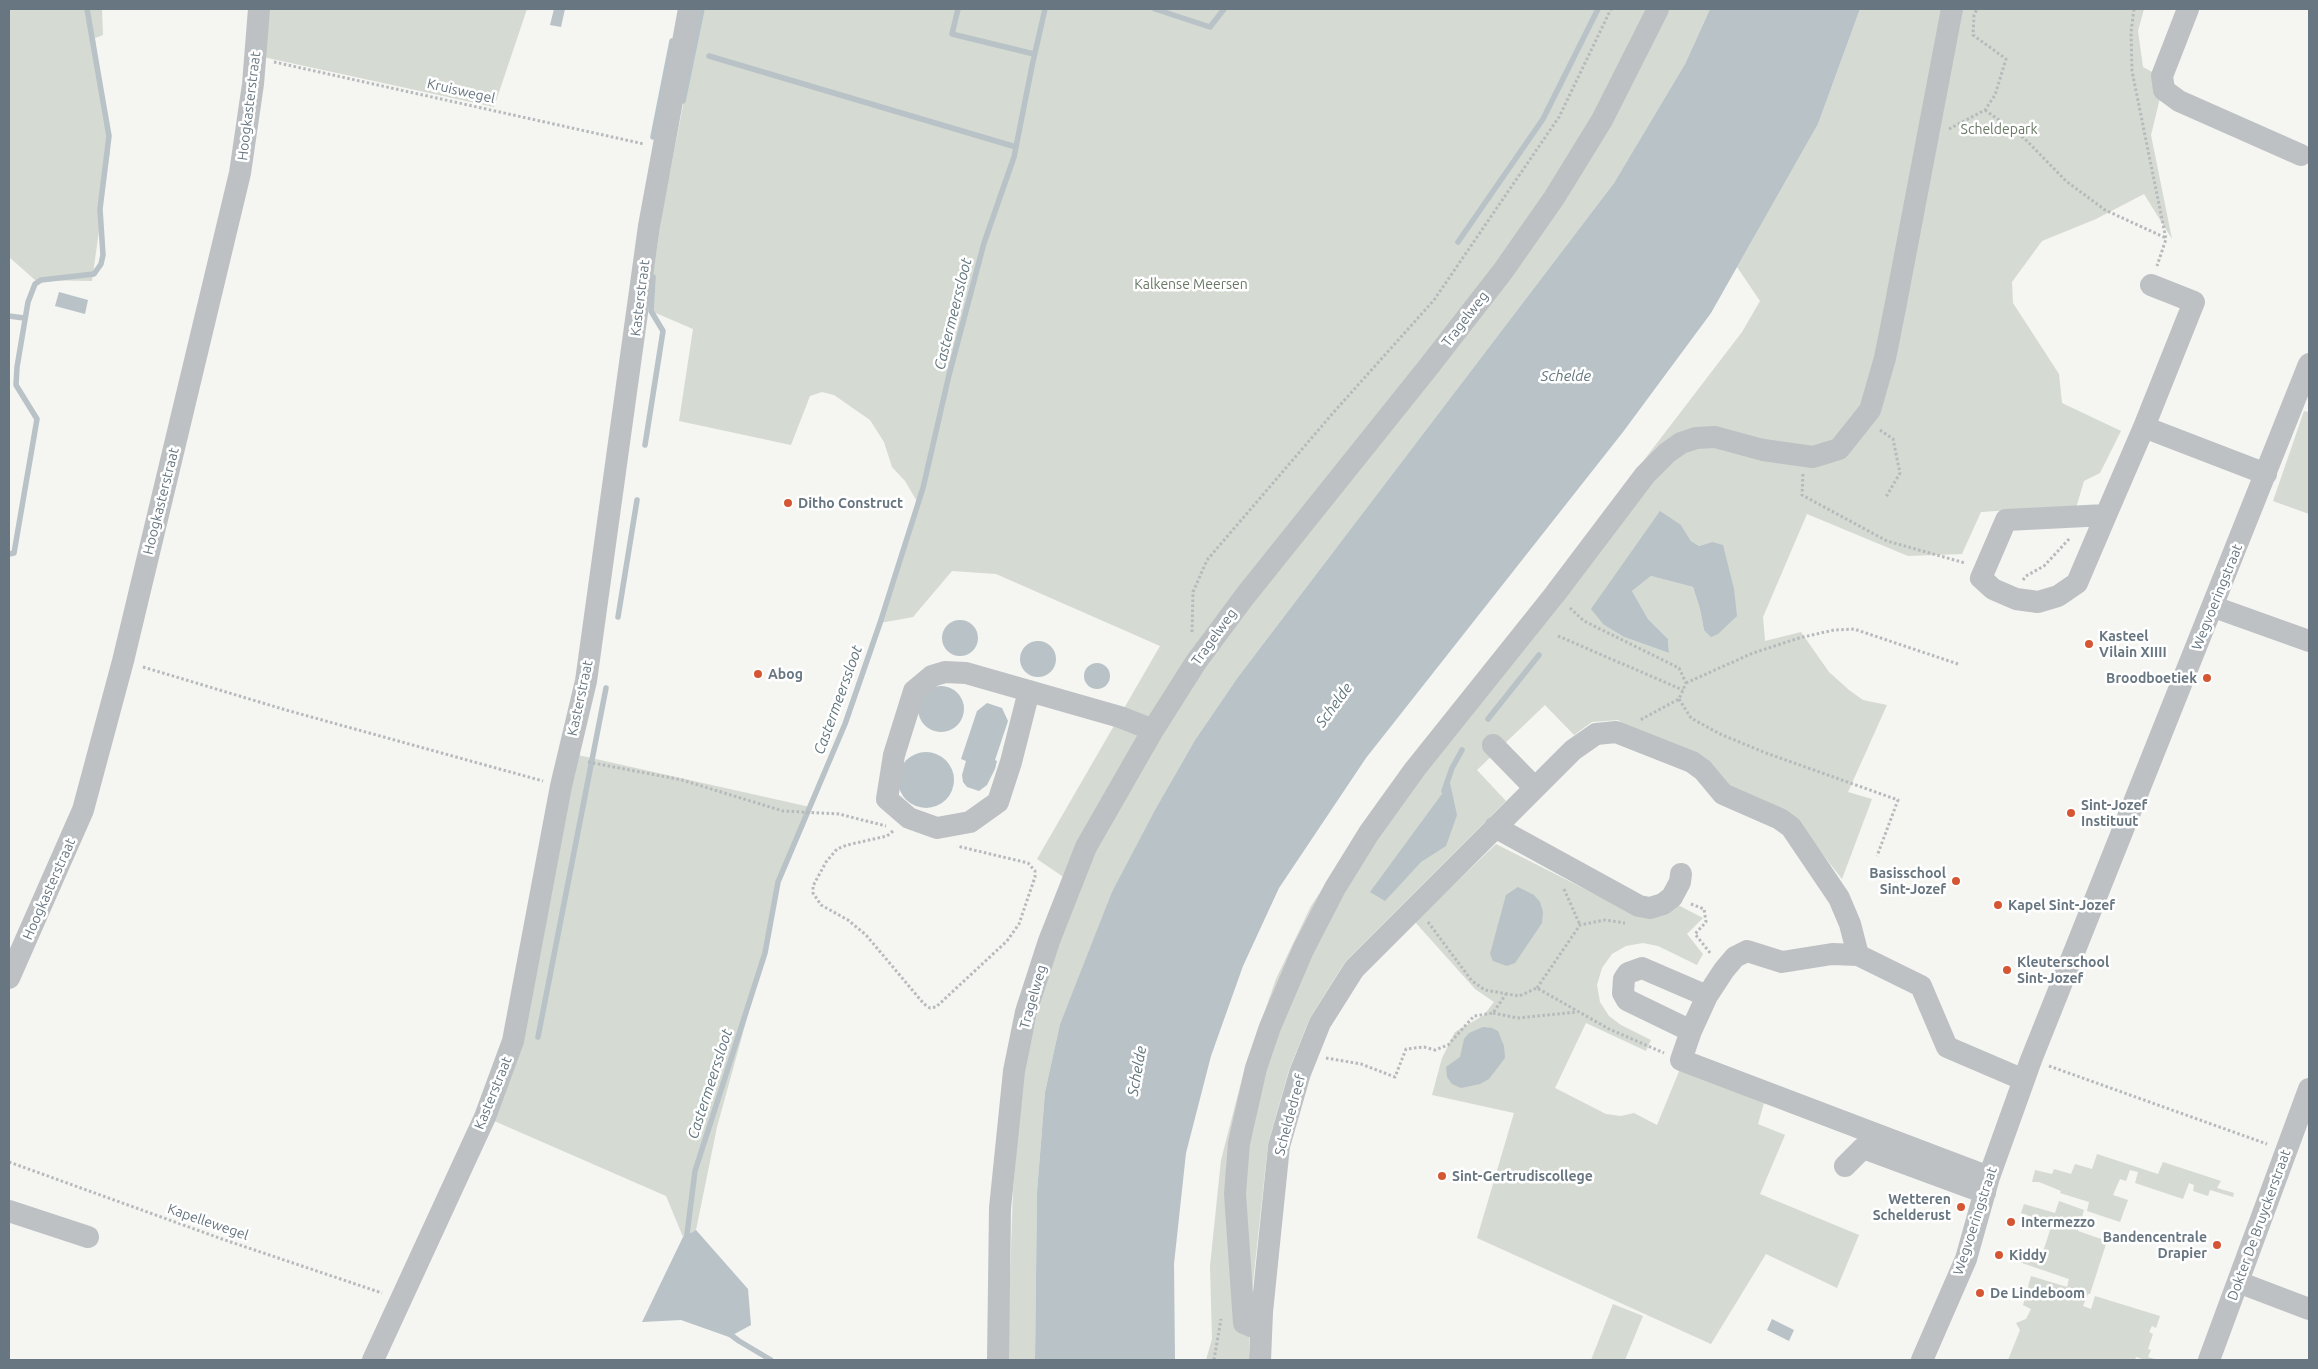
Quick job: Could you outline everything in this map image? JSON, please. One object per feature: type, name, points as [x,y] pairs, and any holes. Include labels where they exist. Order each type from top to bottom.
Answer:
[{"type":"street","name":"Hoogkasterstraat","points":[[9,978],[83,810],[123,661],[240,173],[260,9]]},
{"type":"street","name":"Kasterstraat","points":[[373,1360],[485,1117],[513,1041],[561,786],[586,681],[649,226],[689,9]]},
{"type":"street","name":"Tragelweg","points":[[998,1360],[1000,1208],[1014,1072],[1026,1012],[1062,907],[1086,847],[1152,730],[1196,662],[1245,596],[1503,271],[1554,198],[1602,120],[1658,9]]},
{"type":"street","points":[[1261,1330],[1244,1323],[1235,1194],[1239,1143],[1246,1109],[1270,1027],[1302,950],[1335,888],[1369,833],[1415,769],[1555,594],[1645,475],[1667,452],[1682,443],[1696,438],[1716,437],[1764,450],[1813,457],[1839,449],[1870,410],[1885,358],[1952,9]]},
{"type":"street","points":[[2188,9],[2162,76],[2164,90],[2179,101],[2301,155]]},
{"type":"street","points":[[2096,516],[2006,520],[1981,578],[1993,589],[2012,597],[2038,602],[2058,596],[2076,583],[2096,516],[2144,427],[2194,302],[2151,285]]},
{"type":"street","name":"Wegvoeringstraat","points":[[1922,1360],[1966,1259],[1987,1185],[2028,1070],[2214,607],[2309,364]]},
{"type":"street","points":[[2144,427],[2266,474]]},
{"type":"street","points":[[2214,607],[2309,641]]},
{"type":"street","points":[[1029,691],[1011,762],[998,802],[970,822],[938,828],[909,818],[887,799],[897,746],[914,691],[921,683],[932,676],[945,672],[966,673],[1029,691],[1120,717],[1152,730]]},
{"type":"street","points":[[1415,906],[1573,750],[1596,734],[1616,732],[1692,762],[1703,770],[1723,794],[1780,819],[1791,827],[1839,898],[1850,924],[1858,955]]},
{"type":"street","points":[[1494,745],[1535,788]]},
{"type":"street","points":[[1495,828],[1639,906],[1650,908],[1663,904],[1672,897],[1680,882],[1681,874]]},
{"type":"street","name":"Scheldedreef","points":[[1260,1360],[1261,1330],[1279,1146],[1300,1073],[1320,1023],[1354,969],[1415,906]]},
{"type":"street","points":[[1987,1185],[1681,1060],[1691,1031],[1707,996],[1724,970],[1735,957],[1747,951],[1782,962],[1832,954],[1858,955],[1920,986],[1947,1047],[2028,1070]]},
{"type":"street","points":[[1691,1031],[1627,1000],[1622,986],[1624,979],[1628,973],[1642,968],[1707,996]]},
{"type":"street","name":"Dokter De Bruyckerstraat","points":[[2209,1360],[2309,1089]]},
{"type":"street","points":[[1845,1166],[1863,1148],[1987,1185]]},
{"type":"street","points":[[9,1211],[88,1237]]},
{"type":"street","points":[[2238,1282],[2309,1308]]},
{"type":"path","points":[[1196,662],[1192,649],[1193,592],[1207,560],[1333,413],[1434,300],[1559,117],[1612,9]]},
{"type":"path","points":[[1925,143],[1985,110],[1995,95],[2006,59],[1973,35],[1974,15],[1978,9]]},
{"type":"path","points":[[2134,9],[2131,32],[2132,71],[2166,239],[2151,285]]},
{"type":"path","name":"Kruiswegel","points":[[255,59],[662,148]]},
{"type":"path","points":[[1985,110],[2025,138],[2066,181],[2105,210],[2166,239]]},
{"type":"path","points":[[1864,418],[1893,439],[1900,473],[1886,497]]},
{"type":"path","points":[[1805,456],[1802,494],[1887,541],[1985,568]]},
{"type":"path","points":[[2012,597],[2026,576],[2044,566],[2096,516]]},
{"type":"path","points":[[1555,594],[1584,622],[1679,668],[1686,684]]},
{"type":"path","points":[[1616,732],[1679,699],[1686,684],[1753,653],[1799,638],[1834,630],[1854,629],[1958,664]]},
{"type":"path","points":[[1558,636],[1683,690]]},
{"type":"path","points":[[123,661],[286,710],[561,786]]},
{"type":"path","points":[[1679,699],[1691,718],[1720,734],[1766,753],[1898,800],[1877,856]]},
{"type":"path","points":[[588,762],[682,780],[783,811],[839,814],[901,831]]},
{"type":"path","points":[[895,828],[888,836],[840,847],[826,862],[813,886],[814,897],[821,905],[848,920],[866,935],[924,1004],[930,1008],[936,1006],[1003,945],[1016,929],[1035,877],[1034,868],[1028,863],[949,844]]},
{"type":"path","points":[[1562,864],[1563,887],[1580,925]]},
{"type":"path","points":[[1686,902],[1704,909],[1706,922],[1694,934],[1724,970]]},
{"type":"path","points":[[1415,906],[1472,981],[1485,990],[1519,996],[1537,988],[1580,925],[1605,920],[1634,924]]},
{"type":"path","points":[[1537,988],[1609,1029],[1681,1060]]},
{"type":"path","points":[[1493,1013],[1506,994]]},
{"type":"path","points":[[1326,1058],[1361,1064],[1394,1078],[1406,1049],[1424,1046],[1435,1050],[1448,1045],[1474,1016],[1493,1013],[1517,1018],[1578,1012]]},
{"type":"path","points":[[2028,1070],[2286,1151]]},
{"type":"path","name":"Kapellewegel","points":[[9,1162],[204,1233],[401,1300]]},
{"type":"green space","points":[[9,9],[102,9],[103,35],[95,38],[110,151],[92,281],[35,280],[9,257]]},
{"type":"green space","points":[[269,9],[527,9],[494,107],[263,57]]},
{"type":"green space","name":"Kalkense Meersen","points":[[702,9],[1710,9],[1685,64],[1614,183],[1238,677],[1195,740],[1156,808],[1113,892],[1060,1024],[1045,1092],[1037,1192],[1035,1360],[1009,1360],[1013,1191],[1023,1072],[1037,1015],[1058,946],[1081,889],[1037,859],[1160,646],[996,574],[952,571],[913,617],[880,623],[918,503],[905,481],[892,467],[884,442],[870,420],[834,395],[822,392],[810,396],[791,445],[679,421],[693,329],[651,311],[653,276],[662,212]]},
{"type":"green space","name":"Scheldepark","points":[[1860,9],[2144,9],[2138,31],[2143,67],[2154,73],[2160,98],[2151,135],[2172,239],[2144,194],[2096,219],[2042,241],[2012,282],[2013,303],[2059,374],[2062,403],[2121,431],[2100,473],[2084,481],[2076,508],[2040,508],[1981,512],[1962,554],[1908,556],[1807,514],[1763,617],[1765,641],[1801,632],[1829,672],[1849,690],[1863,700],[1887,705],[1848,792],[1872,799],[1842,879],[1795,819],[1735,792],[1618,720],[1592,722],[1574,735],[1545,705],[1477,770],[1506,801],[1345,962],[1310,1018],[1289,1070],[1268,1144],[1250,1311],[1249,1360],[1206,1360],[1212,1339],[1210,1266],[1221,1160],[1245,1067],[1276,979],[1311,906],[1395,779],[1543,592],[1742,332],[1760,301],[1737,267],[1818,124]],"holes":[[[1681,525],[1691,541],[1699,546],[1712,542],[1704,630],[1693,587],[1651,576],[1632,591],[1648,619],[1668,639],[1669,653],[1624,637],[1604,625]]]},
{"type":"green space","points":[[2304,411],[2309,412],[2309,514],[2273,501]]},
{"type":"green space","points":[[569,753],[810,807],[778,882],[765,953],[717,1127],[696,1230],[683,1237],[666,1196],[485,1117]]},
{"type":"green space","points":[[1496,844],[1640,917],[1678,905],[1703,918],[1687,934],[1703,954],[1697,965],[1658,946],[1643,943],[1626,946],[1612,954],[1602,968],[1597,985],[1600,1002],[1609,1016],[1621,1025],[1651,1040],[1646,1051],[1586,1023],[1555,1088],[1606,1114],[1621,1116],[1634,1113],[1657,1125],[1680,1069],[1764,1103],[1758,1124],[1785,1135],[1760,1194],[1859,1235],[1837,1288],[1766,1254],[1711,1344],[1477,1238],[1514,1113],[1432,1095],[1442,1058],[1455,1032],[1484,1015],[1494,1002],[1475,989],[1415,922]]},
{"type":"green space","points":[[2097,1154],[2158,1174],[2163,1162],[2221,1181],[2217,1188],[2234,1193],[2233,1197],[2210,1190],[2208,1196],[2193,1191],[2194,1185],[2189,1183],[2183,1199],[2135,1183],[2138,1172],[2130,1170],[2126,1181],[2120,1179],[2113,1195],[2128,1200],[2120,1222],[2087,1211],[2089,1202],[2060,1193],[2061,1191],[2039,1182],[2032,1182],[2035,1170],[2052,1174],[2054,1169],[2071,1174],[2075,1164],[2092,1169]]},
{"type":"green space","points":[[2059,1201],[2084,1210],[2078,1231],[2107,1241],[2090,1294],[2088,1294],[2083,1306],[2091,1309],[2095,1296],[2160,1316],[2156,1328],[2152,1326],[2149,1332],[2153,1334],[2148,1349],[2151,1350],[2148,1357],[2158,1360],[2145,1360],[2136,1357],[2135,1360],[2008,1360],[2020,1330],[2016,1323],[2026,1319],[2031,1309],[2023,1305],[2031,1276],[2067,1287],[2069,1279],[2019,1262],[2022,1255],[2040,1261],[2052,1224],[2021,1213],[2024,1204],[2055,1213]]},
{"type":"green space","points":[[1613,1304],[1643,1316],[1625,1360],[1591,1360]]},
{"type":"water","points":[[554,9],[565,9],[561,27],[550,25]]},
{"type":"water","name":"Schelde","points":[[1710,9],[1860,9],[1818,124],[1711,313],[1623,432],[1366,758],[1279,888],[1243,966],[1211,1056],[1186,1153],[1174,1264],[1175,1360],[1035,1360],[1037,1192],[1045,1092],[1060,1024],[1112,892],[1156,808],[1195,740],[1238,677],[1614,183],[1685,64]]},
{"type":"water","points":[[59,292],[88,300],[85,314],[55,306]]},
{"type":"water","points":[[1660,511],[1681,525],[1691,541],[1699,546],[1712,542],[1723,545],[1734,589],[1737,616],[1718,634],[1711,637],[1704,630],[1693,587],[1651,576],[1632,591],[1648,619],[1668,639],[1669,653],[1624,637],[1604,625],[1591,609]]},
{"type":"water","points":[[960,620],[967,621],[973,625],[977,631],[977,645],[973,651],[967,655],[960,656],[953,655],[947,651],[943,645],[942,638],[943,631],[947,625],[953,621]]},
{"type":"water","points":[[1038,641],[1045,642],[1051,646],[1055,652],[1055,666],[1051,672],[1045,676],[1038,677],[1031,676],[1025,672],[1021,666],[1020,659],[1021,652],[1025,646],[1031,642]]},
{"type":"water","points":[[1097,663],[1106,667],[1110,676],[1106,685],[1097,689],[1088,685],[1084,676],[1088,667]]},
{"type":"water","points":[[941,686],[954,690],[960,696],[964,709],[960,722],[954,728],[941,732],[928,728],[922,722],[918,709],[922,696],[928,690]]},
{"type":"water","points":[[987,703],[1002,708],[1008,721],[995,760],[997,761],[995,769],[987,785],[979,791],[967,787],[963,782],[962,775],[966,761],[961,759],[977,711]]},
{"type":"water","points":[[926,752],[937,754],[946,760],[952,769],[954,780],[952,791],[946,800],[937,806],[926,808],[915,806],[906,800],[900,791],[898,780],[900,769],[906,760],[915,754]]},
{"type":"water","points":[[1450,783],[1457,815],[1446,846],[1421,862],[1385,901],[1370,892]]},
{"type":"water","points":[[1518,887],[1534,895],[1540,902],[1543,912],[1542,923],[1515,963],[1507,966],[1493,961],[1490,954],[1506,895]]},
{"type":"water","points":[[1483,1027],[1498,1031],[1504,1046],[1505,1058],[1489,1079],[1480,1084],[1461,1088],[1452,1084],[1447,1077],[1446,1067],[1460,1057],[1464,1039],[1469,1033]]},
{"type":"water","points":[[696,1230],[748,1289],[751,1325],[729,1337],[681,1320],[642,1322],[683,1237]]},
{"type":"water","points":[[1772,1319],[1794,1330],[1789,1341],[1767,1330]]},
{"type":"waterway","points":[[9,554],[14,553],[37,419],[16,385],[17,367],[28,302],[35,284],[41,280],[94,274],[101,264],[103,255],[100,209],[109,136],[87,9]]},
{"type":"waterway","points":[[683,101],[702,9]]},
{"type":"waterway","points":[[958,9],[952,34],[1034,54]]},
{"type":"waterway","name":"Castermeerssloot","points":[[686,1242],[695,1171],[765,953],[778,882],[845,724],[880,623],[923,488],[949,375],[984,243],[1014,157],[1045,9]]},
{"type":"waterway","name":"Castermeerssloot","points":[[1155,9],[1210,27],[1224,9]]},
{"type":"waterway","points":[[1458,242],[1543,119],[1598,9]]},
{"type":"waterway","points":[[653,137],[672,41]]},
{"type":"waterway","points":[[709,56],[1016,147]]},
{"type":"waterway","points":[[645,445],[663,331],[651,311],[653,277]]},
{"type":"waterway","points":[[9,316],[24,318]]},
{"type":"waterway","points":[[618,617],[637,500]]},
{"type":"waterway","points":[[1488,719],[1539,655]]},
{"type":"waterway","points":[[538,1037],[606,688]]},
{"type":"waterway","points":[[1444,791],[1452,768],[1462,750]]},
{"type":"waterway","name":"Castermeerssloot","points":[[727,1332],[771,1360]]},
{"type":"place","name":"Ditho Construct","points":[[788,503]]},
{"type":"place","name":"Kasteel Vilain XIIII","points":[[2089,644]]},
{"type":"place","name":"Abog","points":[[758,674]]},
{"type":"place","name":"Broodboetiek","points":[[2207,678]]},
{"type":"place","name":"Sint-Jozef Instituut","points":[[2071,813]]},
{"type":"place","name":"Basisschool Sint-Jozef","points":[[1956,881]]},
{"type":"place","name":"Kapel Sint-Jozef","points":[[1998,905]]},
{"type":"place","name":"Kleuterschool Sint-Jozef","points":[[2007,970]]},
{"type":"place","name":"Sint-Gertrudiscollege","points":[[1442,1176]]},
{"type":"place","name":"Wetteren Schelderust","points":[[1961,1207]]},
{"type":"place","name":"Intermezzo","points":[[2011,1222]]},
{"type":"place","name":"Bandencentrale Drapier","points":[[2217,1245]]},
{"type":"place","name":"Kiddy","points":[[1999,1255]]},
{"type":"place","name":"De Lindeboom","points":[[1980,1293]]}]
